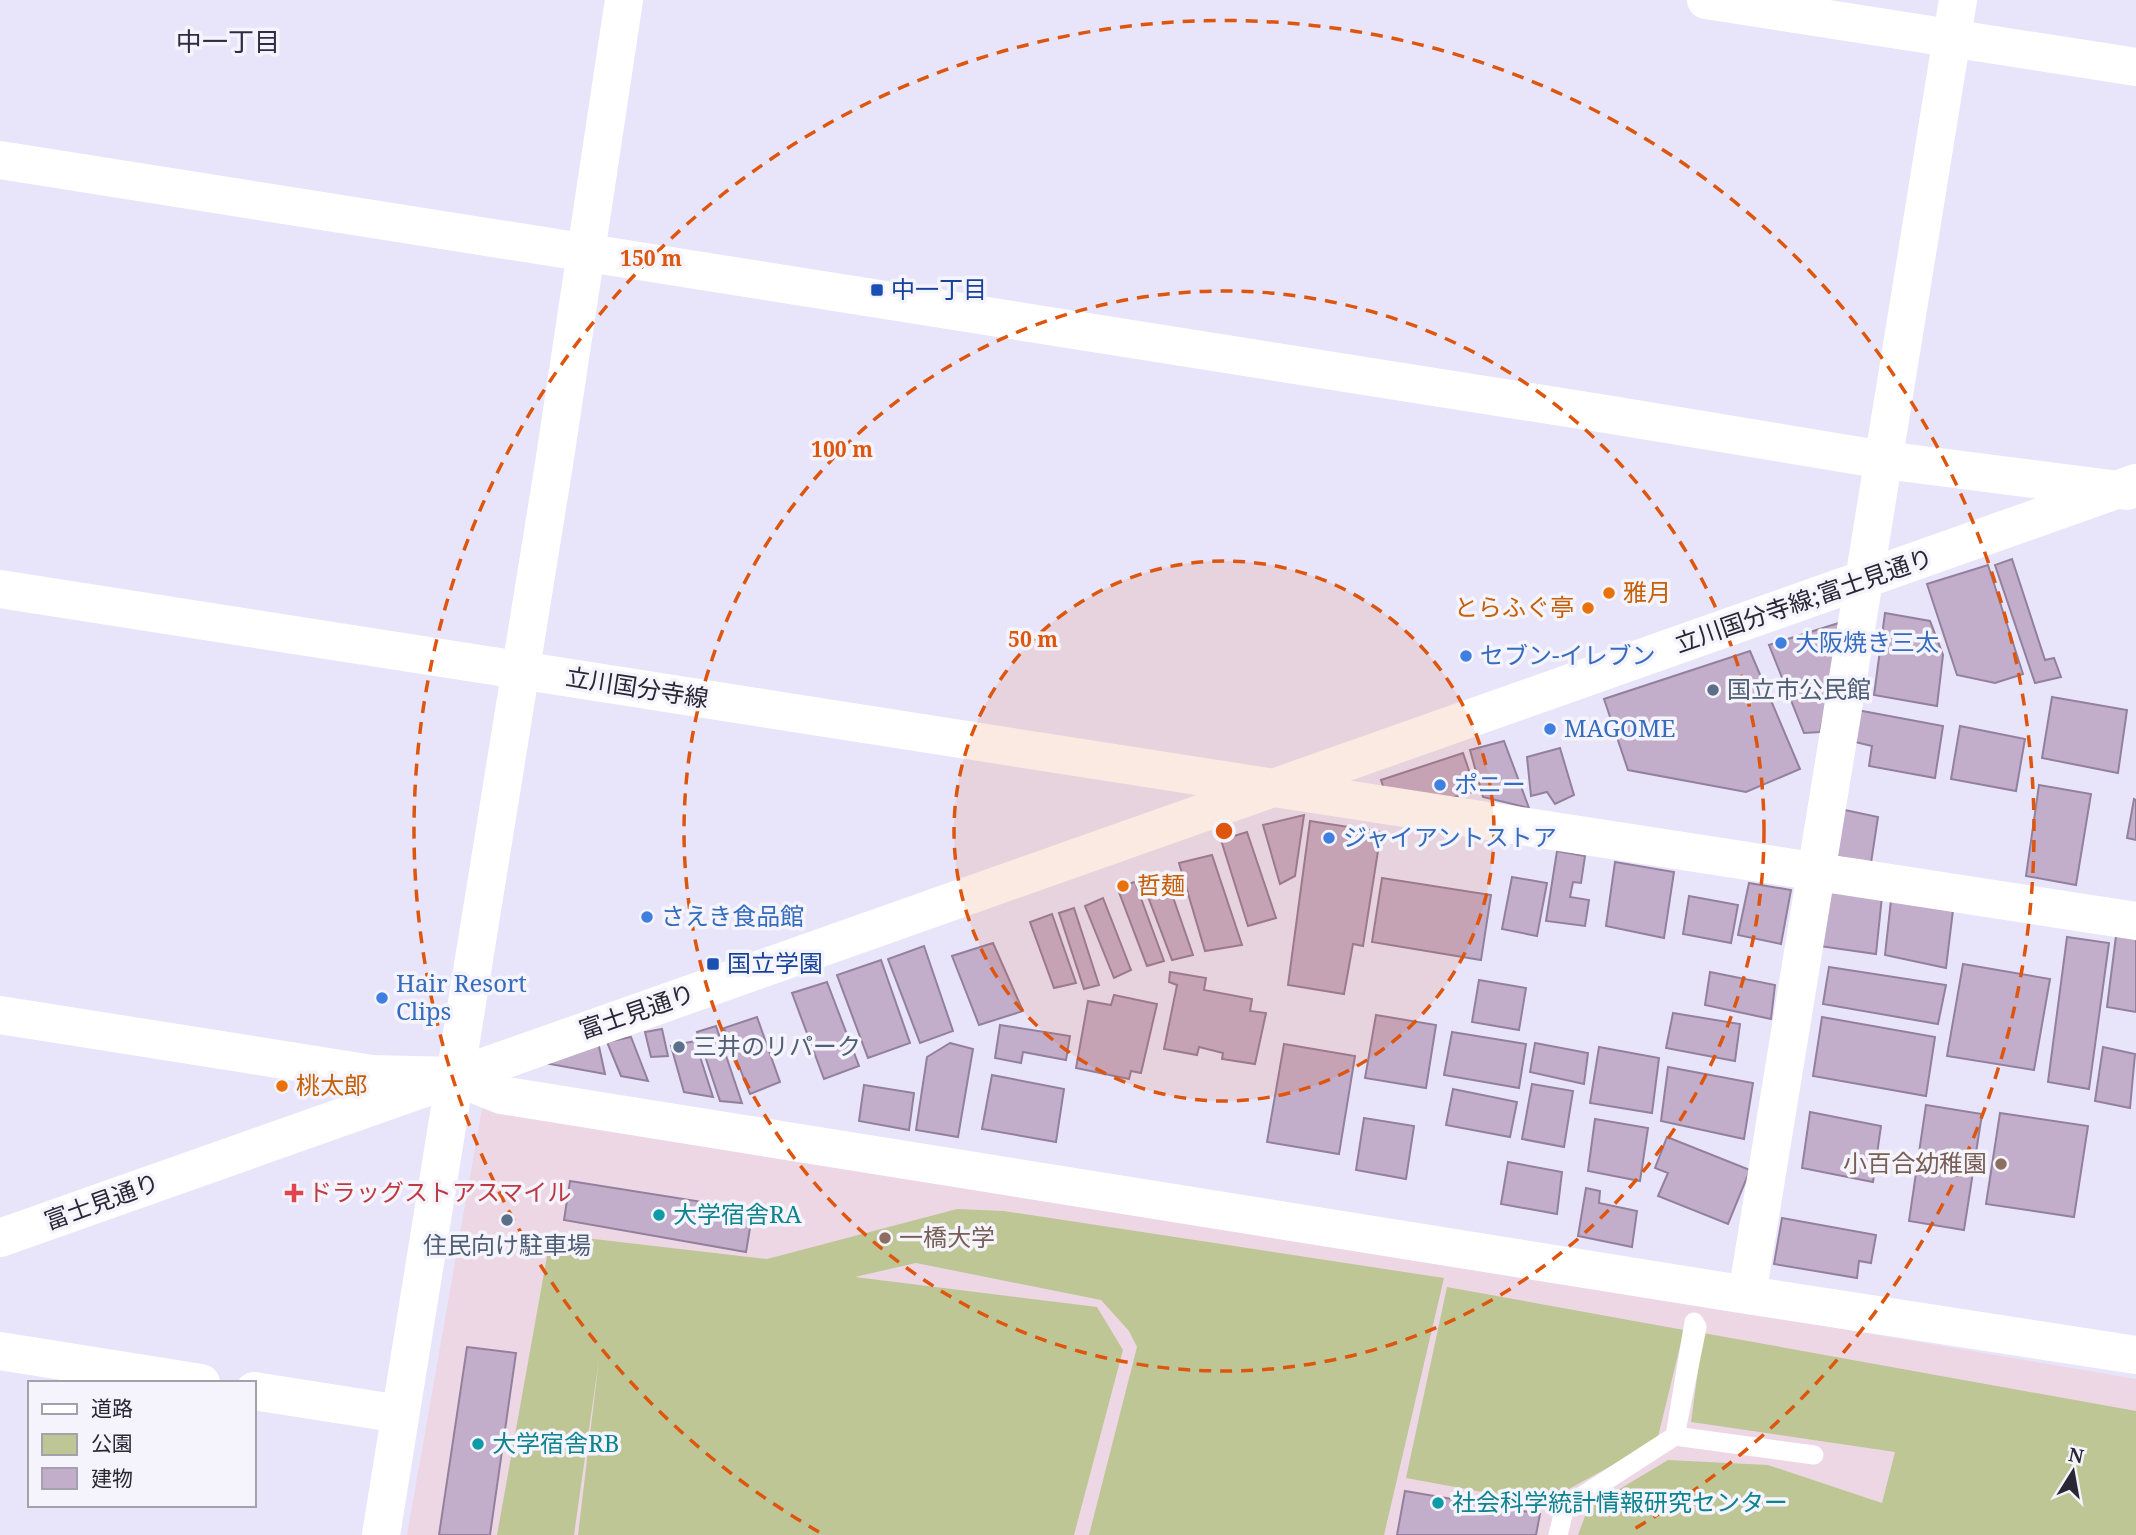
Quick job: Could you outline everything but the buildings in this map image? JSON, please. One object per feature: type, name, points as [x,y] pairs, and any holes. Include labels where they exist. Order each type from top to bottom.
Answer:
[{"type":"street","points":[[381,1535],[624,0]]},
{"type":"street","points":[[1706,0],[2136,67]]},
{"type":"street","points":[[1747,1295],[1958,0]]},
{"type":"street","points":[[0,160],[1884,460],[2130,489]]},
{"type":"street","name":"立川国分寺線;富士見通り","points":[[1274,788],[2130,489]]},
{"type":"street","name":"立川国分寺線","points":[[0,589],[2136,921]]},
{"type":"street","name":"富士見通り","points":[[0,1238],[1274,788]]},
{"type":"street","points":[[0,1015],[372,1074],[454,1076],[500,1095],[2136,1355]]},
{"type":"street","points":[[0,1351],[188,1381]]},
{"type":"street","points":[[256,1391],[400,1414]]},
{"type":"lane","points":[[1558,1535],[1565,1507],[1675,1436],[1814,1455]]},
{"type":"shaded area","name":"一橋大学","points":[[484,1097],[2136,1379],[2136,1535],[407,1535]]},
{"type":"green space","points":[[957,1209],[1004,1211],[1444,1278],[1384,1535],[1089,1535],[1137,1347],[1129,1331],[1101,1300],[916,1263],[855,1277],[1097,1307],[1123,1350],[1074,1535],[578,1535],[599,1359],[574,1535],[497,1535],[551,1234],[767,1259]]},
{"type":"green space","points":[[1447,1287],[1684,1330],[1657,1441],[1543,1503],[1406,1478]]},
{"type":"green space","points":[[1703,1333],[2136,1411],[2136,1535],[1578,1535],[1588,1508],[1668,1460],[1768,1465],[1882,1503],[1895,1452],[1691,1422]]},
{"type":"place","name":"中一丁目","points":[[877,290]]},
{"type":"place","name":"雅月","points":[[1609,593]]},
{"type":"place","name":"とらふぐ亭","points":[[1588,608]]},
{"type":"place","name":"大阪焼き三太","points":[[1781,643]]},
{"type":"place","name":"セブン-イレブン","points":[[1466,656]]},
{"type":"place","name":"国立市公民館","points":[[1713,690]]},
{"type":"place","name":"MAGOME","points":[[1550,729]]},
{"type":"place","name":"ポニー","points":[[1440,785]]},
{"type":"place","name":"ジャイアントストア","points":[[1329,838]]},
{"type":"place","name":"哲麺","points":[[1123,886]]},
{"type":"place","name":"さえき食品館","points":[[647,917]]},
{"type":"place","name":"国立学園","points":[[713,964]]},
{"type":"place","name":"Hair Resort Clips","points":[[382,998]]},
{"type":"place","name":"三井のリパーク","points":[[679,1047]]},
{"type":"place","name":"桃太郎","points":[[282,1086]]},
{"type":"place","name":"小百合幼稚園","points":[[2001,1164]]},
{"type":"place","name":"ドラッグストアスマイル","points":[[294,1193]]},
{"type":"place","name":"大学宿舎RA","points":[[659,1215]]},
{"type":"place","name":"住民向け駐車場","points":[[507,1220]]},
{"type":"place","name":"一橋大学","points":[[885,1238]]},
{"type":"place","name":"大学宿舎RB","points":[[478,1444]]},
{"type":"place","name":"社会科学統計情報研究センター","points":[[1438,1503]]},
{"type":"district","name":"中一丁目","points":[[228,42]]}]
